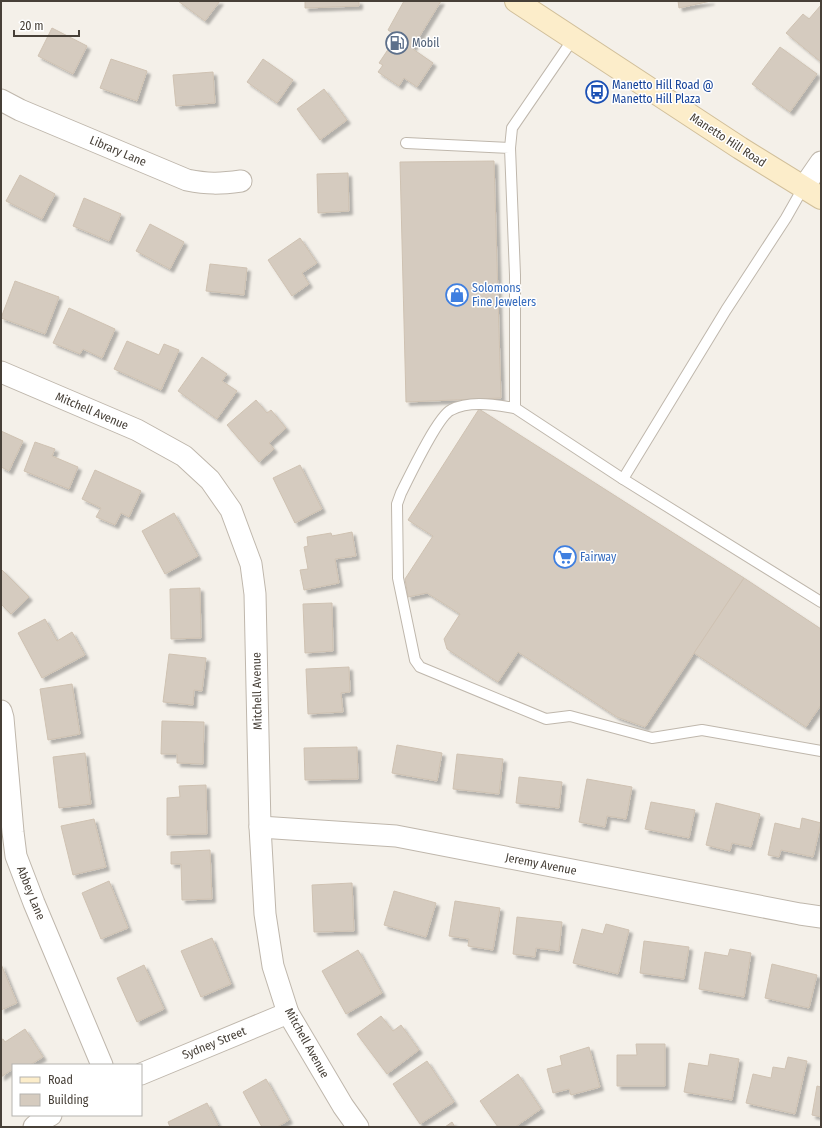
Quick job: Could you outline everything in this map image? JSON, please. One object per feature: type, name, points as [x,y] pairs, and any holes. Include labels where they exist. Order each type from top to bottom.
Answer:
[{"type":"main road","name":"Manetto Hill Road","points":[[516,1],[740,148],[812,193]]},
{"type":"street","name":"Library Lane","points":[[1,100],[20,110],[186,180],[205,184],[223,184],[240,181]]},
{"type":"street","points":[[812,193],[821,162]]},
{"type":"street","name":"Mitchell Avenue","points":[[1,372],[137,430],[184,456],[210,480],[231,510],[251,564],[255,594],[260,827],[265,914],[273,966],[288,1013],[343,1106],[358,1127]]},
{"type":"street","name":"Abbey Lane","points":[[1,711],[3,718],[13,832],[9,858],[34,903],[102,1064]]},
{"type":"street","name":"Jeremy Avenue","points":[[260,827],[396,836],[821,917]]},
{"type":"street","name":"Sydney Street","points":[[142,1074],[288,1013]]},
{"type":"street","points":[[34,1127],[49,1116]]},
{"type":"lane","points":[[515,408],[515,275],[510,148],[512,128],[573,39]]},
{"type":"lane","points":[[406,143],[510,148]]},
{"type":"lane","points":[[623,479],[722,317],[786,218],[812,193]]},
{"type":"lane","points":[[821,602],[623,479],[515,408],[488,404],[466,405],[450,410],[440,420],[401,493],[397,504],[398,578],[416,660],[420,667],[546,719],[570,716],[652,738],[702,730],[821,751]]},
{"type":"building","points":[[178,1],[220,1],[205,21]]},
{"type":"building","points":[[305,1],[359,1],[359,6],[305,8]]},
{"type":"building","name":"Mobil","points":[[404,1],[441,1],[413,47],[410,47],[433,63],[417,87],[404,78],[399,86],[378,72],[383,65],[379,63],[395,39],[404,45],[406,42],[388,30]]},
{"type":"building","points":[[678,1],[711,1],[679,8]]},
{"type":"building","points":[[821,5],[821,62],[786,33],[803,14],[809,19]]},
{"type":"building","points":[[52,28],[87,46],[73,74],[38,56]]},
{"type":"building","points":[[780,47],[817,74],[790,112],[752,84]]},
{"type":"building","points":[[111,59],[147,71],[137,101],[100,88]]},
{"type":"building","points":[[263,59],[293,80],[277,103],[247,82]]},
{"type":"building","points":[[213,72],[215,103],[176,106],[173,75]]},
{"type":"building","points":[[324,89],[347,120],[320,140],[297,109]]},
{"type":"building","points":[[494,161],[501,398],[406,402],[400,162]]},
{"type":"building","points":[[348,173],[349,211],[318,213],[317,174]]},
{"type":"building","points":[[20,175],[55,194],[42,219],[6,201]]},
{"type":"building","points":[[84,198],[121,214],[109,241],[73,226]]},
{"type":"building","points":[[150,224],[184,242],[170,269],[136,251]]},
{"type":"building","points":[[300,238],[317,263],[302,273],[309,284],[292,296],[268,260]]},
{"type":"building","points":[[210,264],[247,268],[244,295],[206,291]]},
{"type":"building","points":[[15,281],[59,297],[45,334],[1,318]]},
{"type":"building","points":[[69,308],[115,329],[102,358],[83,349],[80,354],[53,343]]},
{"type":"building","points":[[127,341],[159,355],[164,344],[179,350],[161,390],[114,369]]},
{"type":"building","points":[[202,357],[227,374],[222,381],[237,391],[217,419],[178,391]]},
{"type":"building","points":[[256,400],[267,413],[271,410],[286,428],[269,443],[274,449],[259,462],[227,425]]},
{"type":"building","name":"Fairway","points":[[479,409],[744,578],[645,727],[617,717],[518,652],[498,682],[447,649],[444,639],[460,614],[427,593],[408,597],[405,579],[433,536],[408,520]]},
{"type":"building","points":[[1,431],[23,441],[9,471],[1,467]]},
{"type":"building","points":[[35,442],[55,449],[52,456],[78,467],[69,489],[24,471]]},
{"type":"building","points":[[300,465],[322,509],[295,523],[273,478]]},
{"type":"building","points":[[95,470],[141,491],[129,517],[121,513],[115,525],[96,517],[101,508],[82,499]]},
{"type":"building","points":[[174,513],[198,556],[165,574],[142,531]]},
{"type":"building","points":[[352,532],[356,556],[335,559],[339,583],[304,590],[300,570],[308,569],[304,547],[308,546],[307,537],[331,533],[332,536]]},
{"type":"building","points":[[1,569],[29,597],[11,614],[1,604]]},
{"type":"building","points":[[744,578],[821,629],[821,705],[806,727],[694,653]]},
{"type":"building","points":[[200,588],[201,638],[171,639],[170,589]]},
{"type":"building","points":[[332,603],[333,651],[305,653],[303,604]]},
{"type":"building","points":[[45,619],[57,641],[72,632],[85,655],[42,678],[18,633]]},
{"type":"building","points":[[169,654],[206,658],[202,691],[194,690],[193,705],[163,702]]},
{"type":"building","points":[[349,667],[350,692],[341,693],[343,712],[308,714],[306,669]]},
{"type":"building","points":[[72,684],[80,734],[48,740],[40,689]]},
{"type":"building","points":[[162,721],[204,722],[203,764],[177,763],[177,754],[161,754]]},
{"type":"building","points":[[397,745],[442,753],[437,781],[392,773]]},
{"type":"building","points":[[357,747],[358,779],[305,780],[304,748]]},
{"type":"building","points":[[85,753],[91,804],[59,808],[53,757]]},
{"type":"building","points":[[457,754],[503,759],[499,794],[453,789]]},
{"type":"building","points":[[519,777],[562,782],[559,808],[516,803]]},
{"type":"building","points":[[587,779],[632,787],[626,819],[607,816],[605,827],[579,822]]},
{"type":"building","points":[[206,785],[207,834],[167,835],[167,798],[180,797],[179,786]]},
{"type":"building","points":[[651,802],[695,810],[689,838],[645,829]]},
{"type":"building","points":[[716,803],[760,814],[751,847],[732,843],[730,851],[706,845]]},
{"type":"building","points":[[802,818],[821,823],[813,857],[781,850],[779,857],[768,855],[775,823],[800,829]]},
{"type":"building","points":[[94,819],[106,867],[73,875],[61,826]]},
{"type":"building","points":[[210,850],[212,899],[182,900],[181,864],[171,864],[171,852]]},
{"type":"building","points":[[109,881],[128,928],[101,939],[82,893]]},
{"type":"building","points":[[352,883],[354,931],[314,932],[312,885]]},
{"type":"building","points":[[394,891],[436,903],[426,937],[384,925]]},
{"type":"building","points":[[455,901],[500,908],[493,950],[468,946],[469,939],[449,936]]},
{"type":"building","points":[[517,917],[562,922],[559,951],[536,948],[535,957],[513,954]]},
{"type":"building","points":[[606,924],[629,930],[618,974],[573,963],[582,929],[603,934]]},
{"type":"building","points":[[212,938],[231,984],[201,997],[181,951]]},
{"type":"building","points":[[644,941],[689,947],[684,979],[640,973]]},
{"type":"building","points":[[730,949],[751,953],[744,997],[699,989],[705,952],[728,956]]},
{"type":"building","points":[[358,950],[382,993],[346,1014],[322,971]]},
{"type":"building","points":[[1,964],[17,1003],[1,1010]]},
{"type":"building","points":[[772,964],[817,975],[809,1008],[765,998]]},
{"type":"building","points":[[144,965],[164,1009],[137,1022],[117,978]]},
{"type":"building","points":[[381,1016],[393,1031],[401,1025],[419,1050],[387,1074],[357,1034]]},
{"type":"building","points":[[25,1029],[43,1057],[32,1064],[12,1064],[12,1070],[1,1077],[1,1040],[3,1039],[5,1042]]},
{"type":"building","points":[[636,1044],[665,1044],[665,1086],[617,1086],[617,1055],[637,1055]]},
{"type":"building","points":[[589,1047],[600,1087],[571,1095],[569,1089],[553,1093],[547,1069],[562,1065],[560,1056]]},
{"type":"building","points":[[710,1054],[739,1059],[732,1100],[684,1092],[689,1063],[708,1066]]},
{"type":"building","points":[[788,1057],[807,1061],[795,1114],[746,1103],[753,1074],[771,1078],[773,1067],[785,1069]]},
{"type":"building","points":[[427,1061],[454,1102],[420,1124],[393,1084]]},
{"type":"building","points":[[518,1074],[541,1109],[515,1127],[498,1127],[480,1101]]},
{"type":"building","points":[[266,1079],[289,1120],[277,1127],[262,1127],[243,1092]]},
{"type":"building","points":[[817,1086],[821,1087],[821,1117],[812,1115]]},
{"type":"building","points":[[207,1103],[218,1125],[214,1127],[170,1127],[168,1122]]},
{"type":"building","points":[[452,1122],[455,1127],[445,1127]]},
{"type":"place","name":"Mobil","points":[[397,43]]},
{"type":"place","name":"Manetto Hill Road @ Manetto Hill Plaza","points":[[597,92]]},
{"type":"place","name":"Solomons Fine Jewelers","points":[[457,295]]},
{"type":"place","name":"Fairway","points":[[565,557]]}]
